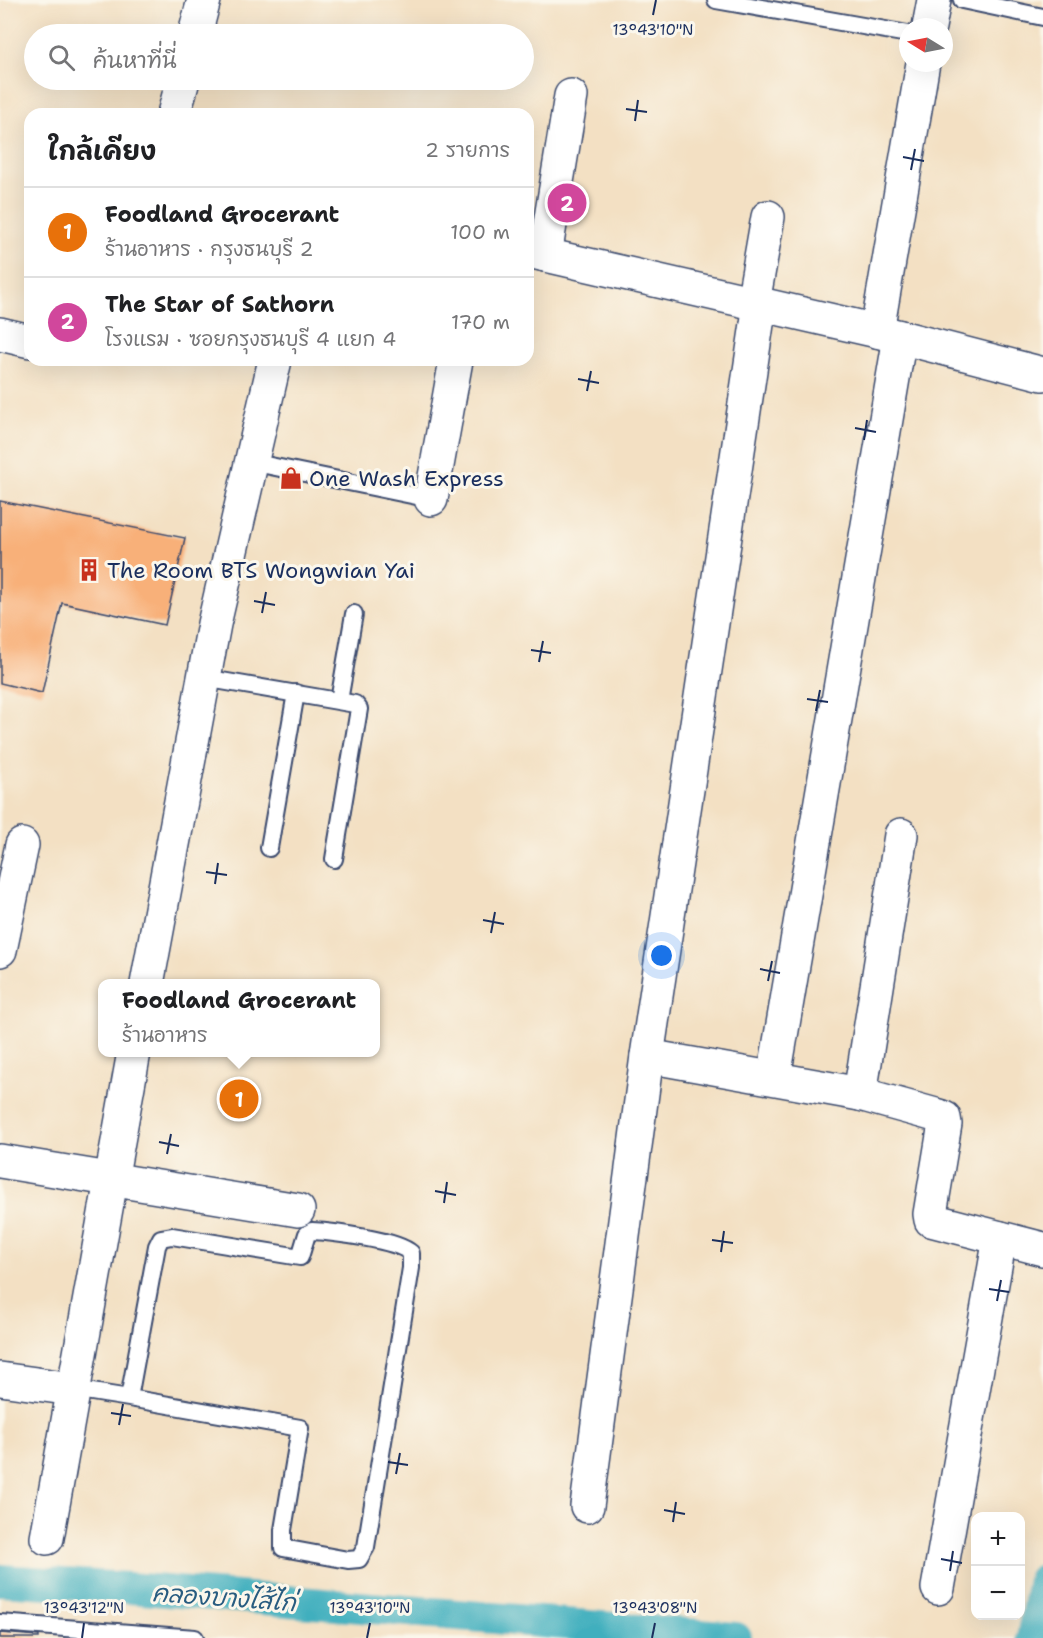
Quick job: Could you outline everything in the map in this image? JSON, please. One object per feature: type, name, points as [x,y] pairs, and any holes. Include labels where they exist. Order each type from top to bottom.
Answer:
[{"type":"street","points":[[198,24],[204,0]]},
{"type":"street","points":[[931,18],[934,0]]},
{"type":"street","points":[[774,1077],[889,334],[922,72]]},
{"type":"street","points":[[176,108],[180,90]]},
{"type":"street","points":[[572,96],[537,253],[889,334],[1043,374]]},
{"type":"street","points":[[587,1506],[647,1056],[768,217]]},
{"type":"street","points":[[0,334],[24,339]]},
{"type":"street","points":[[148,979],[204,678],[274,366]]},
{"type":"street","points":[[431,499],[455,366]]},
{"type":"street","points":[[860,1095],[901,835]]},
{"type":"street","points":[[0,950],[22,845]]},
{"type":"street","points":[[647,1056],[774,1077],[860,1095],[944,1118],[931,1220],[1043,1249]]},
{"type":"street","points":[[46,1538],[133,1057]]},
{"type":"street","points":[[0,1161],[298,1210]]},
{"type":"street","points":[[938,1588],[1000,1238]]},
{"type":"street","points":[[0,1379],[73,1389]]},
{"type":"lane","points":[[716,0],[899,32]]},
{"type":"lane","points":[[962,0],[1043,17]]},
{"type":"lane","points":[[251,462],[431,499]]},
{"type":"lane","points":[[339,701],[354,614]]},
{"type":"lane","points":[[204,678],[355,704],[360,710],[334,859]]},
{"type":"lane","points":[[269,848],[296,693]]},
{"type":"lane","points":[[73,1389],[300,1428],[283,1530],[283,1548],[348,1560],[359,1559],[364,1553],[368,1536],[411,1268],[411,1253],[407,1249],[391,1244],[312,1231],[307,1234],[300,1257],[172,1236],[162,1238],[157,1246],[129,1398]]},
{"type":"lane","points":[[0,1623],[195,1638]]},
{"type":"building","name":"The Room BTS Wongwian Yai","points":[[0,501],[185,538],[165,625],[62,603],[42,693],[0,683]]},
{"type":"building","points":[[0,1633],[39,1636],[39,1638],[0,1638]]},
{"type":"waterway","name":"คลองบางไส้ไก่","points":[[0,1580],[129,1588],[736,1638]]},
{"type":"waterway","points":[[1032,1638],[1043,1580]]},
{"type":"place","name":"The Star of Sathorn","points":[[567,203]]},
{"type":"place","name":"One Wash Express","points":[[291,478]]},
{"type":"place","name":"The Room BTS Wongwian Yai","points":[[89,570]]},
{"type":"place","name":"Foodland Grocerant","points":[[239,1099]]}]
